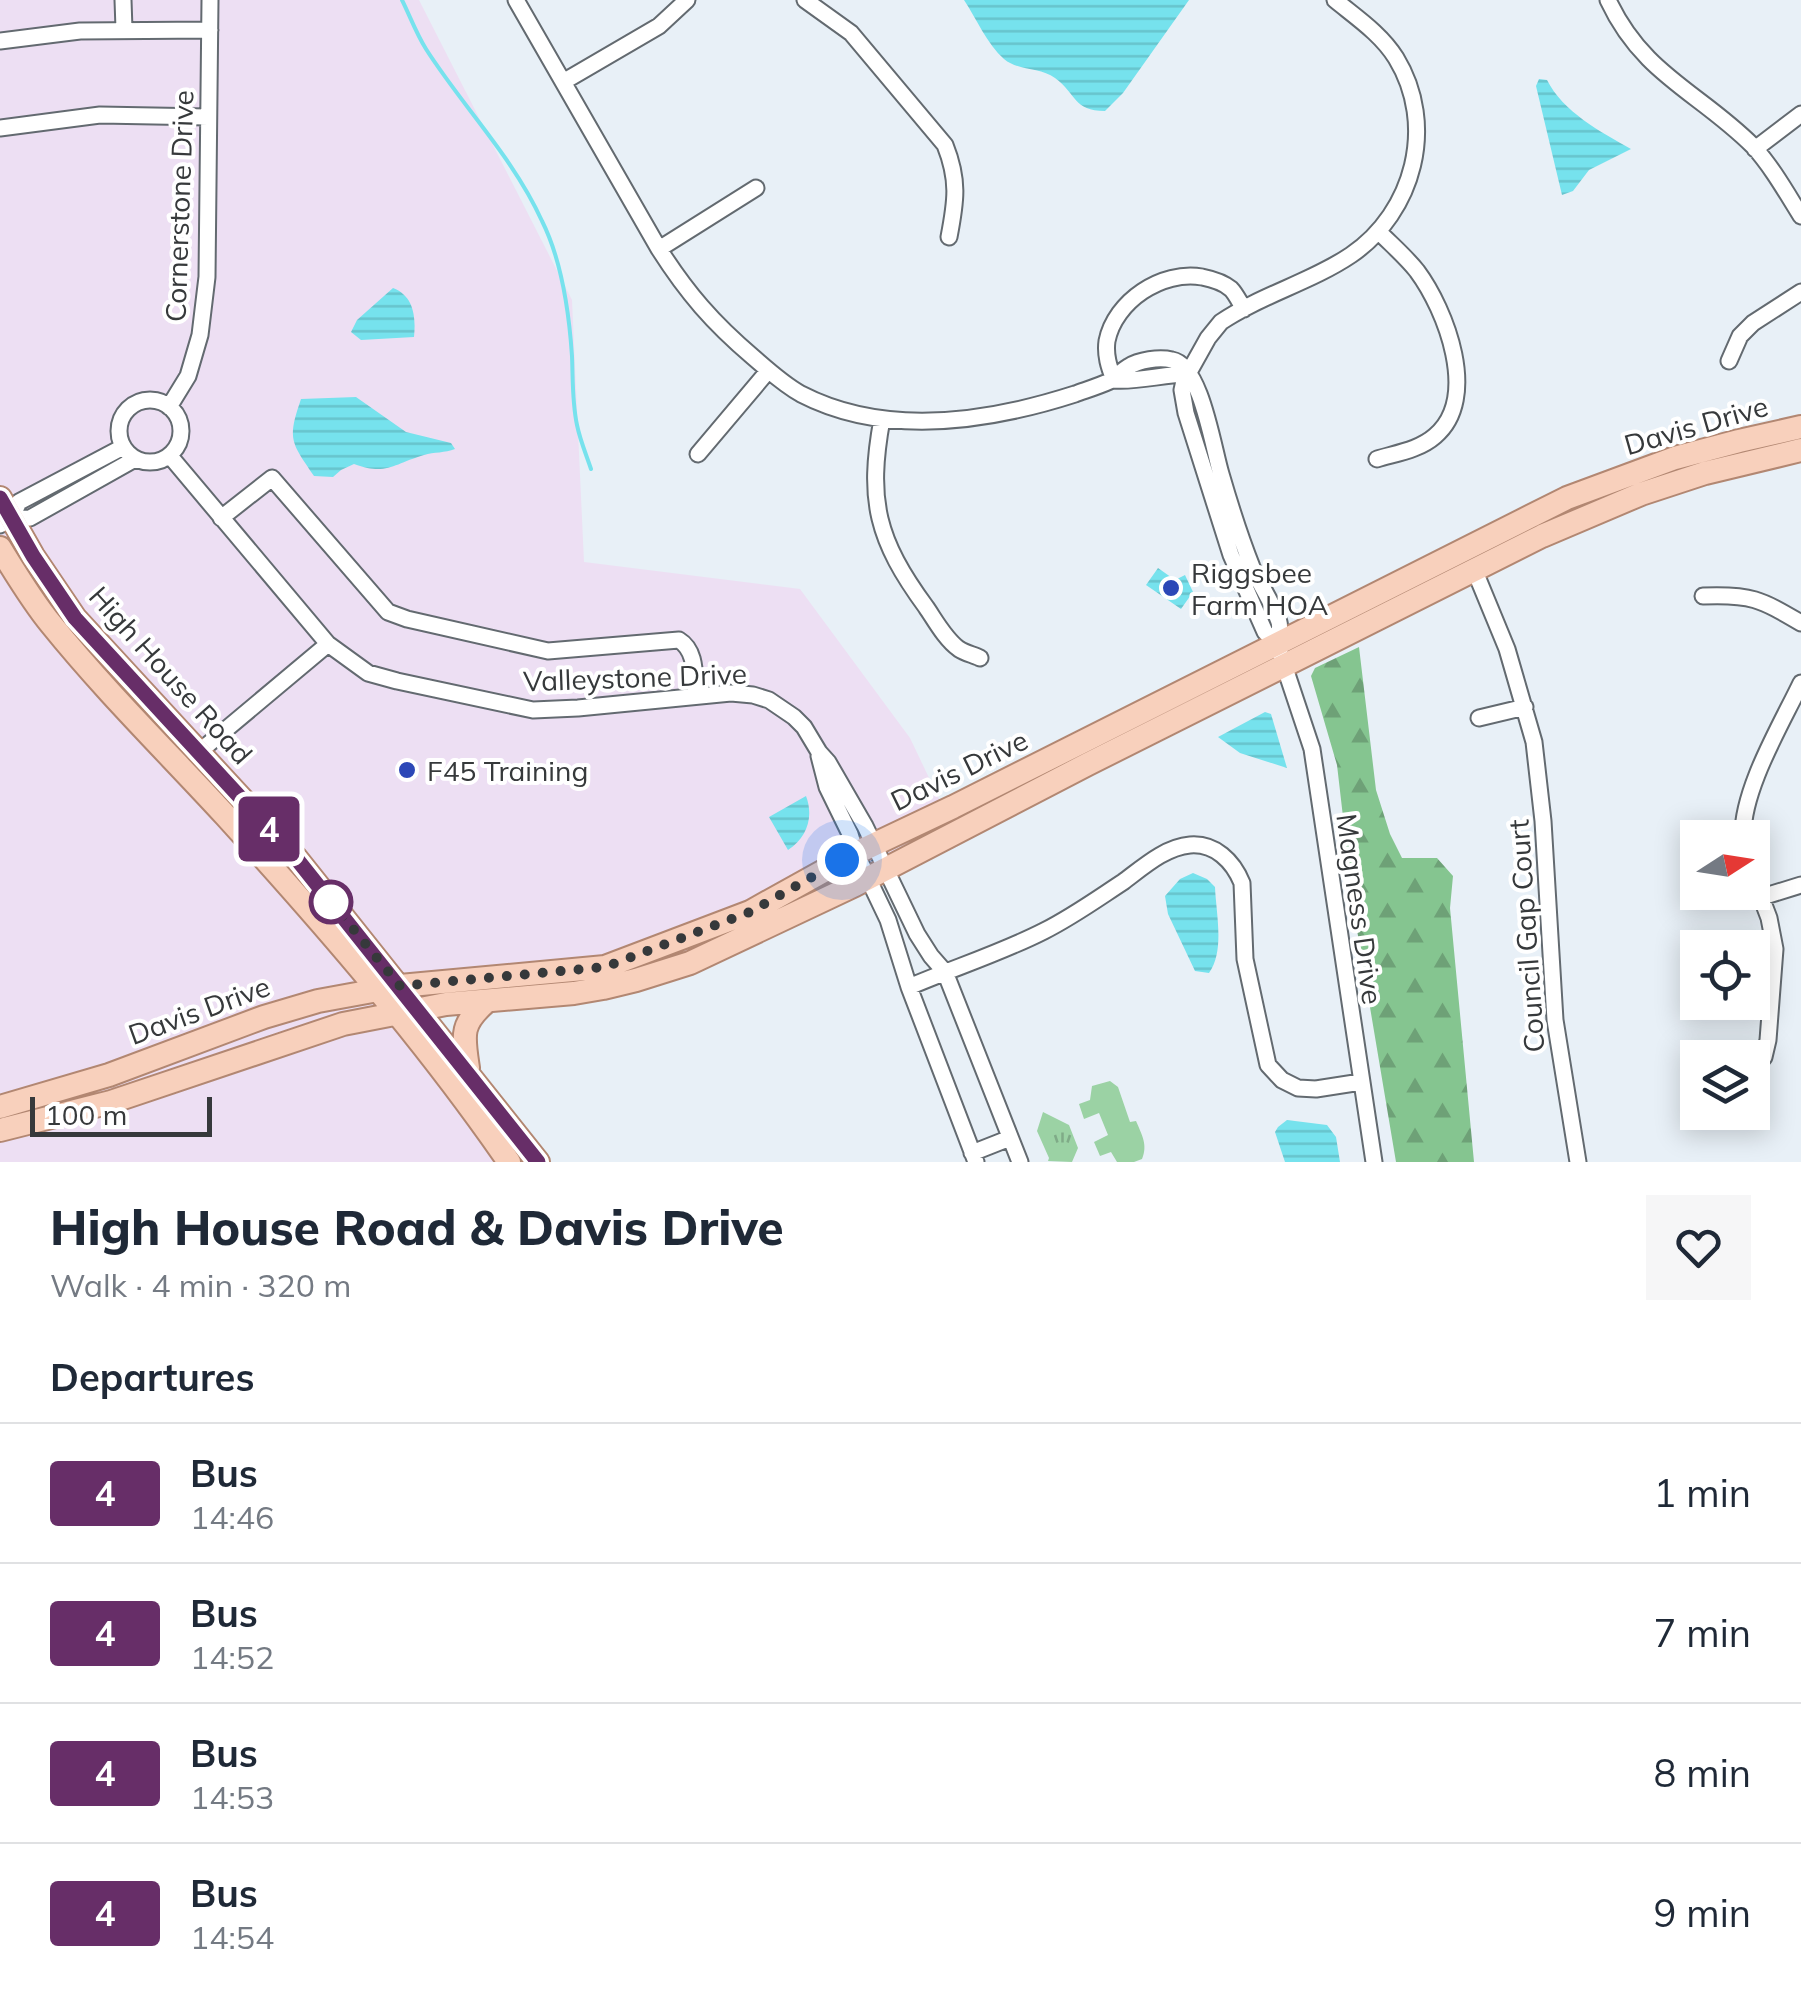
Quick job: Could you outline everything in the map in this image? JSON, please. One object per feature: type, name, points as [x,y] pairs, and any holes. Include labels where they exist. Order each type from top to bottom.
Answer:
[{"type":"main road","name":"Davis Drive","points":[[0,1130],[111,1102],[343,1024],[486,1000],[603,988],[690,963],[877,872],[1567,498],[1675,458],[1801,427]]},
{"type":"main road","name":"Davis Drive","points":[[0,1107],[109,1074],[318,1001],[388,988],[605,967],[750,912],[866,848],[1584,516],[1704,473],[1801,450]]},
{"type":"main road","name":"High House Road","points":[[4,514],[75,618],[296,858],[388,988]]},
{"type":"main road","name":"High House Road","points":[[0,548],[50,623],[146,731],[468,1072],[538,1162]]},
{"type":"main road","points":[[146,731],[172,740],[190,752],[199,752]]},
{"type":"main road","points":[[468,1072],[463,1038],[466,1023],[486,1000]]},
{"type":"main road","name":"High House Road","points":[[407,1011],[509,1162]]},
{"type":"street","points":[[123,0],[124,30]]},
{"type":"street","name":"Cornerstone Drive","points":[[169,407],[188,376],[200,335],[206,277],[210,0]]},
{"type":"street","points":[[516,0],[659,249],[703,311],[768,370],[826,405],[882,419],[948,420],[1038,406],[1114,380],[1189,374],[1208,338],[1222,322],[1344,260],[1379,232],[1408,182],[1416,141],[1414,107],[1404,74],[1388,47],[1335,0]]},
{"type":"street","points":[[563,82],[660,26],[687,0]]},
{"type":"street","points":[[805,0],[851,34],[946,145],[956,192],[949,236]]},
{"type":"street","points":[[1608,0],[1633,43],[1657,70],[1755,148],[1801,216]]},
{"type":"street","points":[[0,41],[80,31],[210,30]]},
{"type":"street","points":[[1755,148],[1801,114]]},
{"type":"street","points":[[0,128],[100,116],[208,117]]},
{"type":"street","points":[[659,249],[756,188]]},
{"type":"street","points":[[1377,458],[1414,448],[1434,436],[1450,416],[1458,390],[1445,326],[1433,298],[1417,271],[1379,232]]},
{"type":"street","points":[[1114,380],[1106,354],[1118,316],[1137,296],[1163,280],[1194,276],[1221,282],[1244,309]]},
{"type":"street","points":[[1729,361],[1740,336],[1753,323],[1801,292]]},
{"type":"street","points":[[698,454],[768,370]]},
{"type":"street","name":"Magness Drive","points":[[1189,374],[1182,390],[1184,402],[1216,513],[1247,594],[1281,655],[1312,749],[1374,1162]]},
{"type":"street","points":[[145,400],[169,407],[176,414],[181,431],[170,456],[153,462],[136,459],[123,446],[119,430],[124,414],[145,400]]},
{"type":"street","points":[[882,419],[875,481],[889,550],[901,574],[948,638],[958,648],[980,658]]},
{"type":"street","points":[[4,514],[123,446]]},
{"type":"street","name":"Valleystone Drive","points":[[170,456],[328,644],[356,666],[384,678],[533,710],[696,695],[742,694],[769,700],[804,727],[838,779],[877,872]]},
{"type":"street","points":[[4,514],[30,518],[136,459]]},
{"type":"street","points":[[221,518],[272,478],[388,612],[548,651],[679,640],[692,654],[696,695]]},
{"type":"street","name":"Council Gap Court","points":[[1474,570],[1501,632],[1534,742],[1555,1020],[1579,1162]]},
{"type":"street","points":[[1703,596],[1755,598],[1801,623]]},
{"type":"street","points":[[199,752],[328,644]]},
{"type":"street","points":[[1744,820],[1758,772],[1801,682]]},
{"type":"street","points":[[1479,718],[1525,707]]},
{"type":"street","points":[[909,987],[1050,928],[1169,851],[1203,846],[1218,852],[1238,872],[1242,883],[1245,959],[1268,1065],[1282,1080],[1298,1088],[1361,1082]]},
{"type":"street","points":[[877,872],[945,972],[1020,1162]]},
{"type":"street","points":[[877,872],[909,987],[974,1157],[1010,1138]]},
{"type":"street","points":[[1770,895],[1801,885]]},
{"type":"street","points":[[1766,910],[1773,934],[1768,1040]]},
{"type":"shaded area","points":[[0,0],[419,0],[572,300],[584,562],[800,589],[910,738],[952,826],[750,929],[619,974],[398,1001],[518,1162],[0,1162]]},
{"type":"green space","points":[[1359,647],[1376,790],[1390,834],[1402,858],[1437,858],[1453,876],[1450,908],[1474,1162],[1396,1162],[1354,912],[1337,765],[1311,676],[1315,668]]},
{"type":"green space","points":[[1110,1081],[1118,1087],[1130,1122],[1136,1121],[1144,1140],[1142,1159],[1134,1162],[1117,1162],[1111,1152],[1100,1156],[1094,1142],[1108,1135],[1099,1113],[1084,1119],[1079,1104],[1090,1100],[1092,1086]]},
{"type":"green space","points":[[1043,1112],[1069,1125],[1078,1148],[1072,1162],[1048,1161],[1037,1131]]},
{"type":"water","points":[[964,0],[1189,0],[1123,93],[1105,111],[1081,105],[1049,75],[1004,59]]},
{"type":"water","points":[[1539,79],[1547,80],[1563,102],[1584,120],[1631,149],[1589,170],[1573,191],[1562,195],[1536,86]]},
{"type":"water","points":[[393,288],[405,296],[412,308],[414,337],[361,340],[351,332],[357,320]]},
{"type":"water","points":[[356,397],[406,432],[451,443],[455,449],[382,469],[354,464],[333,477],[314,476],[294,440],[301,399]]},
{"type":"water","name":"Riggsbee Farm HOA","points":[[1158,568],[1175,580],[1185,575],[1193,592],[1181,609],[1146,585]]},
{"type":"water","points":[[1265,712],[1271,714],[1287,768],[1240,753],[1218,737]]},
{"type":"water","points":[[806,796],[807,826],[788,850],[769,817]]},
{"type":"water","points":[[1193,873],[1215,887],[1218,943],[1209,973],[1195,971],[1168,914],[1165,896],[1180,879]]},
{"type":"water","points":[[1287,1120],[1327,1125],[1336,1137],[1340,1162],[1285,1162],[1275,1132]]},
{"type":"waterway","points":[[402,0],[426,49],[517,175],[549,236],[566,304],[575,416],[591,469]]},
{"type":"bus line","name":"4","points":[[0,498],[75,618],[296,858],[538,1162]]},
{"type":"place","name":"Riggsbee Farm HOA","points":[[1171,588]]},
{"type":"place","name":"F45 Training","points":[[407,770]]},
{"type":"route","points":[[331,902],[400,986],[605,967],[750,912],[842,860]]}]
